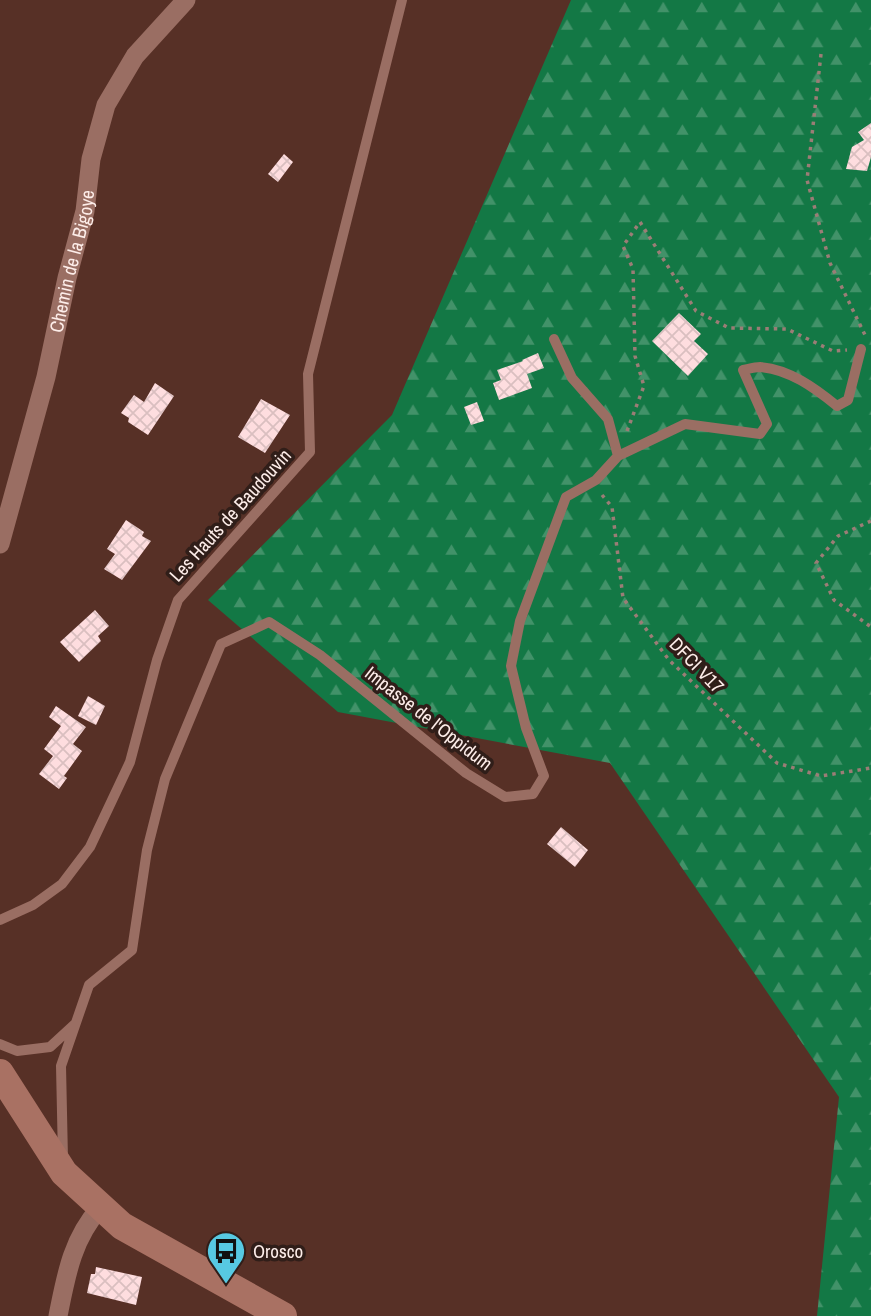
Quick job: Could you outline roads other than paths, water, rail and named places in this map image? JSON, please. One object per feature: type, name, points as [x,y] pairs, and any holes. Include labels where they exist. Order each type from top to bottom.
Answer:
[{"type":"street","name":"Chemin de la Bigoye","points":[[0,544],[46,377],[67,278],[85,211],[90,159],[106,105],[135,56],[186,0]]},
{"type":"street","points":[[0,1073],[64,1173],[100,1208],[122,1226],[283,1316]]},
{"type":"street","points":[[58,1316],[69,1262],[87,1222],[100,1208]]},
{"type":"lane","name":"Les Hauts de Baudouvin","points":[[0,920],[33,905],[62,884],[90,847],[130,761],[157,660],[178,600],[310,452],[309,374],[402,0]]},
{"type":"lane","points":[[554,339],[572,378],[608,419],[618,456],[685,424],[760,434],[766,424],[743,370],[759,367],[786,373],[816,389],[837,406],[848,400],[861,349]]},
{"type":"lane","name":"Impasse de l'Oppidum","points":[[64,1173],[61,1066],[89,985],[132,950],[146,850],[165,779],[221,643],[269,622],[320,655],[466,773],[505,797],[534,794],[544,776],[526,728],[511,666],[520,621],[566,496],[596,480],[618,456]]},
{"type":"lane","points":[[0,1044],[18,1051],[50,1047],[76,1024]]},
{"type":"place","name":"Orosco","points":[[226,1285]]}]
